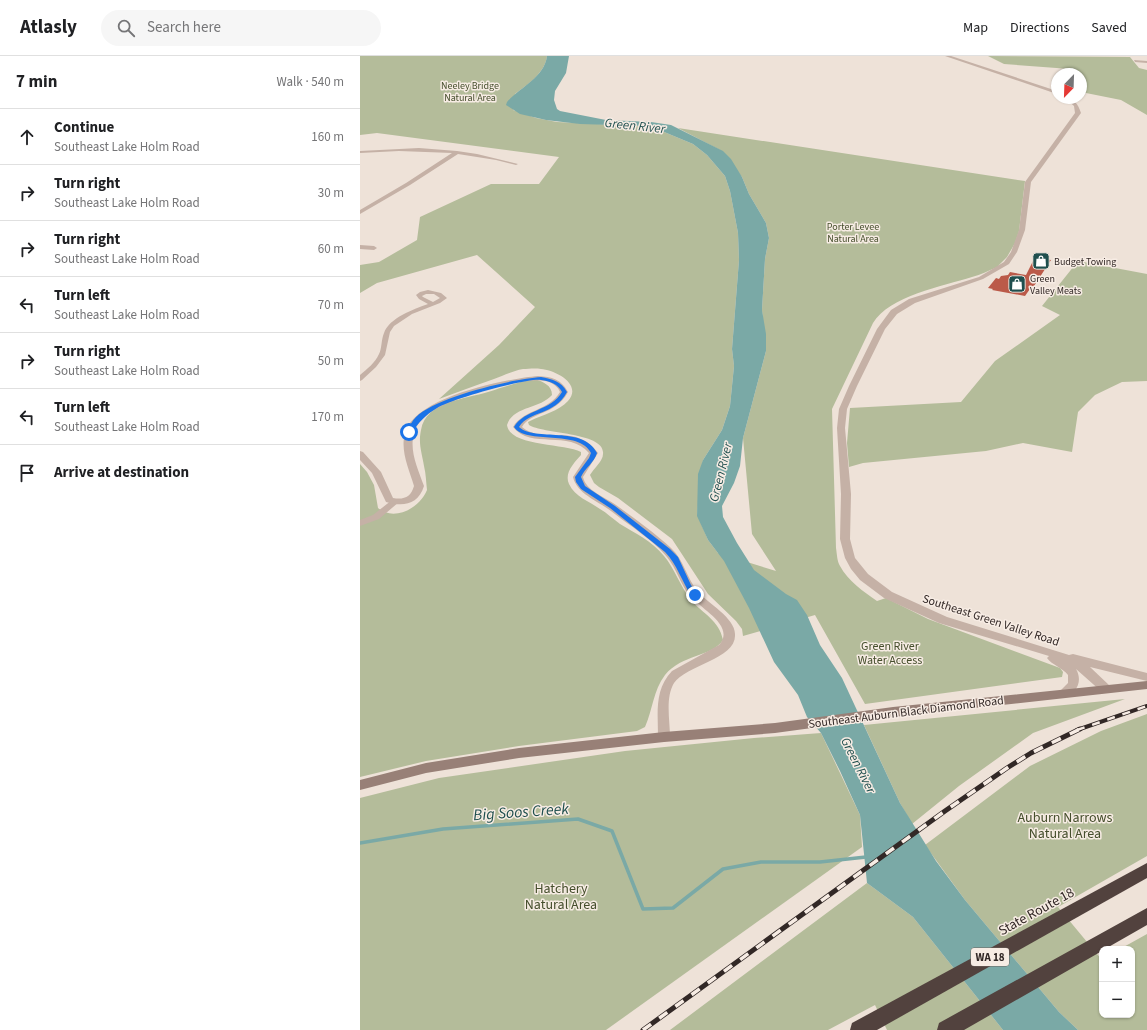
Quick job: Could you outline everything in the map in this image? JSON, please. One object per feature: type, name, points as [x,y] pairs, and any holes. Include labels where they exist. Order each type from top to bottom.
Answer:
[{"type":"highway","name":"State Route 18","points":[[858,1030],[1147,870]]},
{"type":"highway","points":[[946,1030],[1147,916]]},
{"type":"main road","name":"Southeast Auburn Black Diamond Road","points":[[360,785],[426,768],[519,753],[664,737],[775,728],[893,712],[1147,685]]},
{"type":"street","points":[[947,56],[1051,92]]},
{"type":"street","points":[[1135,61],[1147,62]]},
{"type":"street","name":"Southeast Green Valley Road","points":[[1075,104],[1078,113],[1072,124],[1028,182],[1022,230],[1011,257],[1003,266],[989,274],[923,296],[902,307],[890,317],[879,334],[843,409],[841,428],[846,494],[845,539],[850,558],[855,567],[876,587],[905,604],[943,620],[1060,655],[1083,667],[1106,689]]},
{"type":"street","points":[[360,152],[407,150],[457,152],[484,156],[516,164]]},
{"type":"street","points":[[360,212],[408,184],[457,152]]},
{"type":"street","points":[[360,247],[374,248]]},
{"type":"street","points":[[360,379],[374,366],[382,355],[387,332],[392,325],[410,313],[432,304]]},
{"type":"street","points":[[360,454],[376,472],[389,500],[405,503],[418,493],[419,486],[407,447],[409,432],[413,424],[428,411],[449,400],[522,380],[541,378],[549,379],[559,384],[564,392],[560,400],[553,406],[521,420],[517,427],[518,430],[528,433],[578,440],[591,448],[594,453],[592,459],[578,477],[583,488],[612,507],[667,550],[674,557],[688,586],[695,595],[727,626],[730,634],[730,639],[719,652],[682,670],[670,680],[664,702],[664,737]]},
{"type":"street","points":[[360,523],[376,516],[395,502]]},
{"type":"street","points":[[1010,641],[1064,664],[1072,671],[1074,679],[1073,685],[1063,694]]},
{"type":"street","points":[[1060,655],[1147,677]]},
{"type":"green space","points":[[360,56],[547,56],[546,62],[539,73],[515,94],[513,110],[536,118],[557,122],[636,126],[657,129],[693,144],[707,155],[725,176],[730,191],[738,233],[739,260],[732,349],[734,366],[730,406],[722,430],[703,460],[697,514],[708,540],[718,553],[776,571],[752,534],[743,438],[766,351],[762,310],[765,259],[769,238],[766,223],[749,194],[742,177],[720,150],[678,128],[1025,181],[1019,231],[1015,243],[1007,257],[998,267],[979,275],[932,288],[904,299],[891,306],[873,323],[832,409],[836,548],[838,562],[847,577],[877,601],[886,598],[928,619],[1060,668],[1063,672],[1062,677],[865,704],[815,615],[743,636],[742,629],[736,621],[708,594],[672,539],[618,498],[594,483],[590,475],[603,457],[601,447],[595,441],[536,428],[529,425],[528,422],[555,410],[568,401],[572,395],[570,384],[560,375],[547,370],[523,369],[511,372],[439,399],[499,345],[535,307],[477,255],[377,283],[360,293],[360,265],[379,262],[417,240],[420,217],[491,184],[539,184],[559,157],[377,133],[360,135]]},
{"type":"green space","points":[[988,56],[1130,57],[1139,68],[1147,70],[1147,115],[1121,100],[1087,93],[1087,68],[1057,68],[1004,64]]},
{"type":"green space","points":[[1078,261],[1147,274],[1147,381],[1122,382],[1095,395],[1078,412],[1072,452],[1023,443],[986,451],[863,463],[849,467],[847,443],[850,408],[961,402],[995,361],[1060,315],[1042,306]]},
{"type":"green space","points":[[535,379],[549,386],[552,395],[547,400],[515,414],[507,425],[510,432],[527,441],[573,449],[581,452],[581,455],[573,465],[568,476],[569,484],[575,492],[659,550],[668,561],[691,600],[718,627],[723,640],[712,650],[680,663],[665,675],[658,687],[645,727],[637,731],[519,746],[426,761],[360,777],[360,464],[367,472],[374,485],[378,508],[391,514],[406,511],[424,497],[427,490],[420,440],[424,420],[430,413],[439,407],[458,399]]},
{"type":"green space","points":[[1125,699],[1033,733],[959,786],[912,824],[900,803],[864,725]]},
{"type":"green space","name":"Auburn Narrows Natural Area","points":[[1147,714],[1147,856],[1058,907],[1099,956],[1099,1018],[1135,1018],[1135,946],[1125,946],[1147,934],[1147,1030],[1078,1030],[1059,1012],[965,900],[925,845],[1030,766],[1101,731]]},
{"type":"green space","name":"Hatchery Natural Area","points":[[821,733],[860,815],[862,847],[606,1030],[360,1030],[360,798],[439,778],[625,751]]},
{"type":"green space","points":[[867,883],[913,917],[1003,1030],[887,1030],[875,1005],[828,1030],[670,1030]]},
{"type":"water","name":"Green River","points":[[547,56],[569,56],[566,73],[555,91],[554,100],[557,109],[560,111],[606,120],[651,122],[671,125],[723,151],[731,159],[742,177],[749,194],[766,223],[769,238],[765,259],[762,310],[766,334],[766,351],[743,438],[740,466],[734,483],[722,506],[723,517],[754,570],[786,594],[797,600],[807,615],[820,645],[842,678],[900,803],[936,861],[965,900],[1059,1012],[1078,1030],[1003,1030],[913,917],[867,883],[860,815],[840,771],[821,733],[807,717],[798,695],[774,662],[749,608],[724,561],[708,540],[697,516],[698,474],[703,460],[722,430],[730,406],[734,366],[732,349],[739,260],[738,233],[730,191],[725,176],[707,155],[693,144],[657,129],[643,126],[580,124],[546,120],[520,114],[506,105],[512,97],[531,82],[545,64]]},
{"type":"building","name":"Green Valley Meats","points":[[1035,257],[1051,260],[1034,286],[1032,286],[1025,296],[988,288],[996,278],[999,279],[1001,276],[1008,275],[1010,272],[1026,275]]},
{"type":"waterway","name":"Big Soos Creek","points":[[360,843],[443,829],[578,819],[612,831],[643,909],[673,908],[723,869],[761,862],[820,862],[866,857]]},
{"type":"railway","points":[[1077,730],[1147,706]]},
{"type":"railway","points":[[643,1030],[945,811],[1007,768],[1031,753],[1080,729]]},
{"type":"place","name":"Budget Towing","points":[[1041,261]]},
{"type":"place","name":"Green Valley Meats","points":[[1017,284]]},
{"type":"route","points":[[409,432],[418,418],[436,406],[449,400],[505,384],[533,378],[549,379],[559,384],[564,392],[560,400],[553,406],[521,420],[518,423],[518,430],[528,433],[578,440],[591,448],[594,453],[592,459],[585,466],[578,477],[583,488],[612,507],[667,550],[674,557],[688,586],[695,595]]},
{"type":"park label","name":"Neeley Bridge Natural Area","points":[[470,90]]},
{"type":"park label","name":"Porter Levee Natural Area","points":[[853,232]]},
{"type":"park label","name":"Green River Water Access","points":[[890,653]]}]
